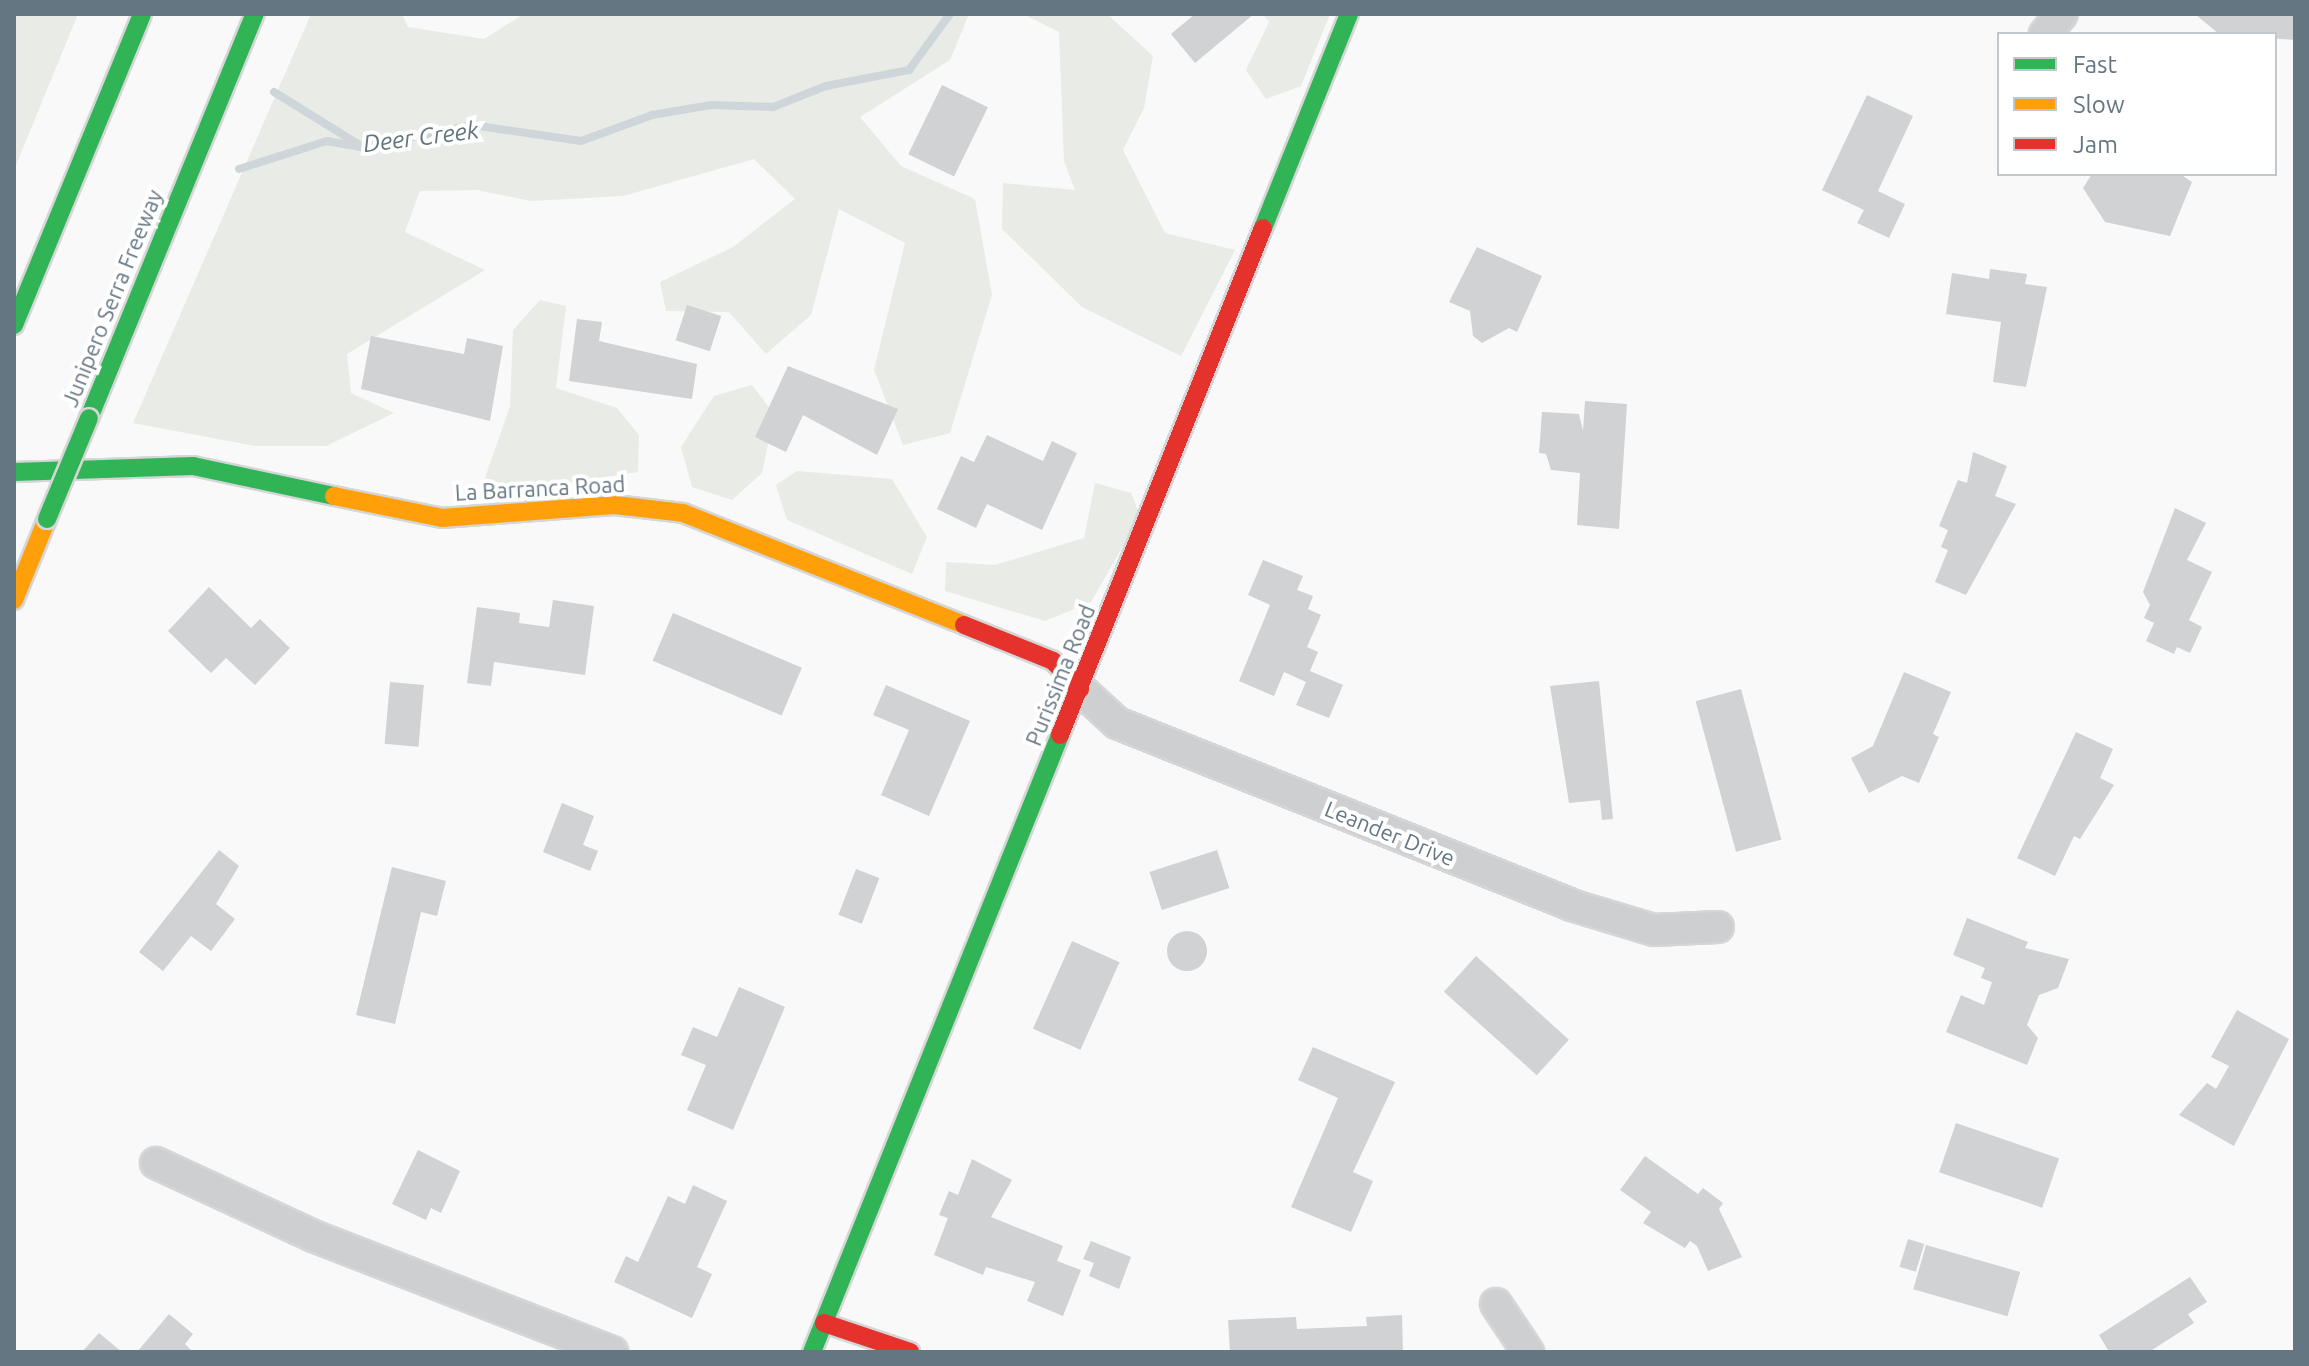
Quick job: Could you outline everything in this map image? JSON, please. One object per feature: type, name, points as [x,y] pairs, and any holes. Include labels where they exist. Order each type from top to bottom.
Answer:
[{"type":"main road","points":[[14,325],[142,14]]},
{"type":"main road","name":"Junipero Serra Freeway","points":[[14,600],[255,14]]},
{"type":"main road","name":"Purissima Road","points":[[812,1352],[1349,14]]},
{"type":"main road","name":"La Barranca Road","points":[[14,472],[193,466],[442,518],[615,505],[683,513],[1053,661],[1080,689]]},
{"type":"main road","points":[[824,1323],[910,1352]]},
{"type":"street","points":[[2047,32],[2062,14]]},
{"type":"street","name":"Leander Drive","points":[[1080,689],[1117,723],[1571,905],[1654,930],[1718,927]]},
{"type":"street","points":[[156,1163],[313,1236],[612,1352]]},
{"type":"street","points":[[1496,1304],[1528,1352]]},
{"type":"shaded area","points":[[14,14],[78,14],[14,170]]},
{"type":"shaded area","points":[[311,14],[402,14],[408,27],[484,39],[524,14],[969,14],[950,60],[860,117],[901,166],[975,199],[992,295],[950,433],[903,445],[874,370],[905,243],[839,209],[811,315],[766,354],[729,312],[666,311],[660,282],[733,247],[795,199],[754,159],[623,196],[531,201],[477,190],[420,191],[405,232],[485,270],[347,354],[351,393],[394,413],[326,446],[255,446],[133,423]]},
{"type":"shaded area","points":[[1023,14],[1107,14],[1153,56],[1144,108],[1123,150],[1165,233],[1235,250],[1181,356],[1082,307],[1002,229],[1003,183],[1075,190],[1064,161],[1059,32]]},
{"type":"shaded area","points":[[1263,14],[1330,14],[1301,86],[1266,99],[1246,70],[1269,22]]},
{"type":"shaded area","points":[[540,300],[566,306],[556,388],[617,408],[639,435],[638,472],[519,490],[485,478],[510,406],[513,330]]},
{"type":"shaded area","points":[[752,385],[774,414],[762,473],[732,500],[692,487],[681,447],[714,396]]},
{"type":"shaded area","points":[[797,471],[892,479],[927,537],[912,574],[787,520],[776,485]]},
{"type":"shaded area","points":[[1095,483],[1131,493],[1140,516],[1091,602],[1045,621],[945,591],[946,562],[995,565],[1084,538]]},
{"type":"building","points":[[1195,14],[1254,14],[1195,63],[1171,34]]},
{"type":"building","points":[[2195,14],[2295,14],[2295,40],[2277,39],[2277,32],[2217,32]]},
{"type":"building","points":[[942,85],[988,107],[954,177],[908,154]]},
{"type":"building","points":[[1867,95],[1913,116],[1878,191],[1905,204],[1889,238],[1857,223],[1864,210],[1822,190]]},
{"type":"building","points":[[2091,176],[2183,176],[2192,182],[2170,236],[2105,222],[2083,188]]},
{"type":"building","points":[[1477,247],[1542,276],[1517,332],[1509,328],[1482,343],[1473,336],[1470,311],[1449,302]]},
{"type":"building","points":[[1990,269],[2027,274],[2025,284],[2047,287],[2026,387],[1993,382],[2001,322],[1946,314],[1952,273],[1989,279]]},
{"type":"building","points":[[687,305],[721,316],[710,351],[676,340]]},
{"type":"building","points":[[577,319],[602,322],[599,341],[697,364],[692,399],[569,381]]},
{"type":"building","points":[[371,336],[464,354],[467,338],[503,346],[490,421],[361,389]]},
{"type":"building","points":[[788,366],[898,409],[877,455],[803,415],[786,452],[755,437]]},
{"type":"building","points":[[1585,401],[1627,404],[1619,529],[1577,525],[1580,473],[1551,470],[1546,454],[1539,453],[1542,412],[1579,414],[1583,431]]},
{"type":"building","points":[[987,435],[1043,461],[1052,441],[1077,453],[1042,530],[987,504],[976,528],[937,509],[961,456],[974,462]]},
{"type":"building","points":[[1973,452],[2007,466],[1995,496],[2016,504],[1966,595],[1935,582],[1948,550],[1941,547],[1948,530],[1939,526],[1958,480],[1967,483]]},
{"type":"building","points":[[2175,508],[2206,523],[2187,560],[2212,572],[2189,620],[2202,627],[2190,653],[2177,647],[2174,654],[2146,641],[2154,623],[2144,618],[2150,605],[2143,592]]},
{"type":"building","points":[[1263,560],[1303,576],[1297,590],[1313,596],[1308,609],[1321,615],[1307,647],[1318,652],[1310,671],[1343,685],[1329,718],[1296,705],[1306,682],[1284,672],[1274,696],[1239,681],[1270,605],[1248,595]]},
{"type":"building","points":[[209,587],[251,628],[260,619],[290,648],[255,685],[226,658],[211,673],[168,631]]},
{"type":"building","points":[[553,600],[594,606],[585,675],[494,662],[491,686],[467,683],[477,607],[520,613],[519,623],[549,627]]},
{"type":"building","points":[[673,613],[802,668],[782,716],[653,661]]},
{"type":"building","points":[[1904,672],[1951,692],[1933,734],[1939,737],[1919,783],[1902,776],[1869,793],[1851,758],[1873,746]]},
{"type":"building","points":[[1599,681],[1613,819],[1602,820],[1600,800],[1569,803],[1550,686]]},
{"type":"building","points":[[390,682],[424,685],[418,747],[385,744]]},
{"type":"building","points":[[886,685],[970,721],[929,816],[881,795],[909,730],[873,715]]},
{"type":"building","points":[[1741,689],[1781,840],[1736,852],[1696,701]]},
{"type":"building","points":[[2076,732],[2113,749],[2100,778],[2114,785],[2080,839],[2074,836],[2055,876],[2017,858]]},
{"type":"building","points":[[562,803],[594,816],[583,845],[598,851],[590,871],[543,852]]},
{"type":"building","points":[[219,850],[239,866],[216,904],[235,919],[211,951],[191,936],[163,971],[139,952]]},
{"type":"building","points":[[1217,850],[1229,888],[1162,910],[1149,872]]},
{"type":"building","points":[[392,867],[446,881],[437,916],[421,912],[395,1024],[356,1015]]},
{"type":"building","points":[[856,869],[879,878],[862,924],[838,915]]},
{"type":"building","points":[[1967,918],[2028,942],[2025,948],[2069,959],[2058,988],[2039,995],[2027,1025],[2038,1038],[2027,1065],[1946,1032],[1961,995],[1984,1005],[1992,982],[1981,978],[1985,968],[1953,955]]},
{"type":"building","points":[[1187,931],[1201,937],[1207,951],[1201,965],[1187,971],[1173,965],[1167,951],[1173,937]]},
{"type":"building","points":[[1072,941],[1120,962],[1080,1050],[1033,1029]]},
{"type":"building","points":[[1476,956],[1569,1040],[1537,1075],[1444,992]]},
{"type":"building","points":[[739,987],[785,1007],[733,1130],[687,1110],[706,1065],[681,1055],[693,1027],[717,1037]]},
{"type":"building","points":[[2237,1010],[2289,1039],[2234,1146],[2179,1115],[2207,1083],[2216,1089],[2229,1066],[2211,1057]]},
{"type":"building","points":[[1313,1047],[1395,1082],[1353,1172],[1373,1181],[1351,1232],[1291,1207],[1338,1098],[1298,1080]]},
{"type":"building","points":[[1956,1123],[2059,1158],[2042,1208],[1939,1172]]},
{"type":"building","points":[[418,1150],[460,1171],[441,1213],[431,1208],[426,1220],[392,1204]]},
{"type":"building","points":[[1645,1156],[1698,1194],[1703,1188],[1723,1203],[1719,1209],[1742,1257],[1708,1271],[1697,1246],[1690,1241],[1685,1248],[1643,1223],[1651,1212],[1620,1190]]},
{"type":"building","points":[[972,1159],[1012,1180],[991,1217],[1063,1246],[1057,1261],[1081,1270],[1063,1316],[1027,1301],[1035,1282],[986,1267],[983,1275],[934,1255],[948,1218],[939,1215],[949,1191],[958,1195]]},
{"type":"building","points":[[693,1185],[727,1201],[697,1267],[712,1274],[692,1318],[614,1282],[626,1256],[638,1262],[668,1196],[685,1204]]},
{"type":"building","points":[[1908,1239],[1924,1244],[1916,1272],[1900,1267]]},
{"type":"building","points":[[1091,1241],[1131,1257],[1119,1289],[1089,1276],[1094,1263],[1083,1259]]},
{"type":"building","points":[[1926,1245],[2020,1272],[2008,1316],[1913,1289]]},
{"type":"building","points":[[2190,1277],[2207,1302],[2188,1314],[2194,1323],[2149,1352],[2109,1352],[2099,1335]]},
{"type":"building","points":[[169,1314],[193,1334],[185,1344],[193,1352],[137,1352]]},
{"type":"building","points":[[1402,1315],[1403,1352],[1230,1352],[1228,1320],[1296,1317],[1297,1329],[1367,1326],[1366,1317]]},
{"type":"building","points":[[99,1333],[122,1352],[82,1352]]},
{"type":"waterway","name":"Deer Creek","points":[[239,169],[327,141],[362,147],[472,125],[581,141],[652,115],[711,105],[773,107],[826,86],[909,70],[950,14]]},
{"type":"waterway","points":[[274,92],[358,144]]},
{"type":"traffic: fast","points":[[14,325],[142,14]]},
{"type":"traffic: fast","points":[[89,418],[255,14]]},
{"type":"traffic: fast","points":[[1263,228],[1349,14]]},
{"type":"traffic: fast","points":[[47,519],[89,418]]},
{"type":"traffic: fast","points":[[14,472],[193,466],[334,496]]},
{"type":"traffic: fast","points":[[812,1352],[1060,735]]},
{"type":"traffic: slow","points":[[334,496],[442,518],[615,505],[683,513],[964,625]]},
{"type":"traffic: slow","points":[[14,600],[47,519]]},
{"type":"traffic: jam","points":[[1060,735],[1263,228]]},
{"type":"traffic: jam","points":[[964,625],[1053,661],[1080,689]]},
{"type":"traffic: jam","points":[[824,1323],[910,1352]]}]
